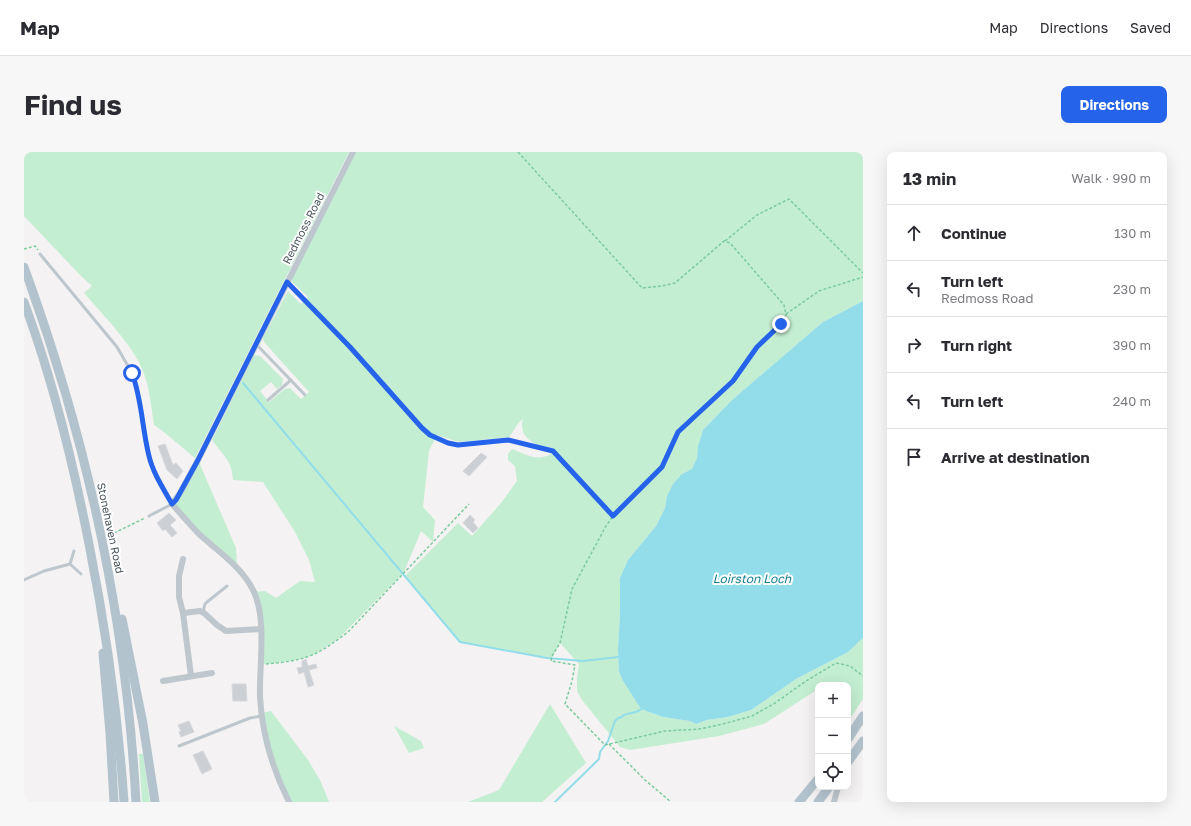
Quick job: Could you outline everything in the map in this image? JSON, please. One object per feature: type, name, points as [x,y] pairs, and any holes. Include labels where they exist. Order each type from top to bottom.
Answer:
[{"type":"main road","name":"Stonehaven Road","points":[[24,267],[51,343],[67,399],[106,560],[124,675],[133,754],[136,802]]},
{"type":"main road","points":[[24,302],[39,346],[65,436],[89,543],[108,648],[118,731],[124,802]]},
{"type":"main road","points":[[89,543],[106,686],[114,802]]},
{"type":"main road","points":[[106,560],[122,615],[146,740],[155,802]]},
{"type":"main road","points":[[851,734],[863,716]]},
{"type":"main road","points":[[851,758],[863,741]]},
{"type":"main road","points":[[799,802],[815,783]]},
{"type":"main road","points":[[818,802],[827,790]]},
{"type":"street","name":"Redmoss Road","points":[[172,504],[176,500],[198,460],[353,152]]},
{"type":"street","points":[[172,504],[199,534],[237,567],[254,592],[258,605],[261,629],[260,698],[262,716],[270,754],[278,778],[289,802]]},
{"type":"street","points":[[183,558],[179,576],[178,597],[183,613],[190,676]]},
{"type":"street","points":[[183,613],[202,612],[226,631],[261,629]]},
{"type":"street","points":[[163,681],[212,673]]},
{"type":"street","points":[[834,802],[837,790]]},
{"type":"lane","points":[[40,254],[117,348],[132,373],[140,400],[150,460],[172,504],[149,516]]},
{"type":"lane","points":[[256,344],[305,395]]},
{"type":"lane","points":[[268,400],[291,380]]},
{"type":"lane","points":[[70,564],[74,551]]},
{"type":"lane","points":[[70,564],[81,574]]},
{"type":"lane","points":[[24,580],[44,571],[70,564]]},
{"type":"lane","points":[[202,612],[205,604],[227,586]]},
{"type":"lane","points":[[179,746],[250,718],[262,716]]},
{"type":"path","points":[[518,152],[642,288],[674,283],[758,215],[789,199],[863,274]]},
{"type":"path","points":[[724,241],[730,243],[779,300],[784,306],[786,314]]},
{"type":"path","points":[[24,249],[35,246],[40,254]]},
{"type":"path","points":[[863,277],[819,291],[786,314],[781,324],[757,347],[733,381],[678,432],[662,467],[613,516],[606,526],[572,589],[560,643],[552,656],[551,661],[575,665],[565,704],[605,745],[665,731],[708,728],[752,716],[776,703],[806,681],[836,663],[850,666],[863,676]]},
{"type":"path","points":[[287,282],[350,347],[422,428],[430,435],[448,443],[458,445],[508,440],[553,451],[613,516]]},
{"type":"path","points":[[260,665],[300,659],[314,654],[338,639],[404,573],[469,504]]},
{"type":"path","points":[[114,533],[149,516]]},
{"type":"path","points":[[609,744],[645,780],[670,802]]},
{"type":"green space","points":[[24,152],[349,152],[195,458],[154,425],[149,391],[143,371],[125,340],[84,293],[92,286],[24,216]]},
{"type":"green space","points":[[353,152],[863,152],[863,301],[823,322],[732,400],[703,430],[698,446],[697,458],[692,469],[682,474],[667,496],[665,508],[656,526],[628,560],[620,578],[618,649],[619,672],[641,709],[663,717],[690,721],[696,724],[751,710],[796,679],[848,652],[863,638],[863,699],[851,717],[851,682],[815,682],[815,691],[764,724],[719,736],[630,750],[620,747],[582,700],[577,691],[579,664],[560,643],[552,658],[460,642],[405,576],[458,523],[472,536],[501,503],[517,481],[515,466],[508,460],[508,454],[512,449],[534,457],[544,457],[556,451],[531,441],[523,431],[523,419],[509,437],[459,442],[437,435],[429,451],[423,507],[435,520],[433,542],[421,531],[404,572],[338,639],[314,654],[301,659],[260,665],[261,629],[254,592],[265,591],[276,598],[300,581],[315,582],[309,560],[295,532],[263,482],[233,480],[229,462],[212,440],[254,355],[260,356],[283,379],[282,385],[277,389],[271,382],[260,391],[269,402],[285,389],[290,388],[301,399],[309,392],[264,342],[263,338],[288,291],[301,304],[308,297],[292,282],[292,279]]},
{"type":"green space","points":[[198,460],[236,548],[237,567],[172,504]]},
{"type":"green space","points":[[550,704],[586,763],[542,802],[468,802],[499,790]]},
{"type":"green space","points":[[271,711],[308,760],[320,780],[329,802],[289,802],[278,778],[262,713]]},
{"type":"green space","points":[[394,726],[421,741],[424,748],[409,753]]},
{"type":"green space","points":[[139,754],[143,754],[150,802],[142,802]]},
{"type":"water","name":"Loirston Loch","points":[[863,301],[863,638],[848,652],[796,679],[751,710],[696,724],[690,721],[663,717],[641,709],[619,672],[618,649],[620,578],[628,560],[656,526],[665,508],[667,496],[673,484],[682,474],[692,469],[697,458],[698,446],[703,430],[732,400],[823,322]]},
{"type":"building","points":[[165,444],[173,465],[176,463],[183,471],[177,479],[167,470],[158,446]]},
{"type":"building","points":[[481,453],[487,457],[469,476],[463,471]]},
{"type":"building","points":[[169,513],[176,520],[170,525],[177,533],[172,537],[165,529],[163,531],[157,523]]},
{"type":"building","points":[[470,515],[475,520],[473,522],[478,528],[473,533],[463,523]]},
{"type":"building","points":[[306,659],[308,666],[316,664],[317,668],[309,670],[314,685],[308,687],[304,672],[299,674],[297,668],[302,667],[302,661]]},
{"type":"building","points":[[232,684],[246,684],[247,701],[233,701]]},
{"type":"building","points":[[189,721],[194,732],[181,737],[179,732],[181,731],[178,725]]},
{"type":"building","points":[[203,751],[212,769],[202,774],[193,755]]},
{"type":"waterway","points":[[243,383],[460,642],[547,658],[583,661],[618,657]]},
{"type":"waterway","points":[[555,802],[599,759],[600,752],[608,741],[615,721],[624,715],[637,712],[641,709]]},
{"type":"route","points":[[132,373],[137,386],[152,466],[172,504],[176,500],[198,460],[287,282],[350,347],[422,428],[430,435],[439,440],[458,445],[508,440],[553,451],[613,516],[662,467],[678,432],[733,381],[757,347],[781,324]]}]
